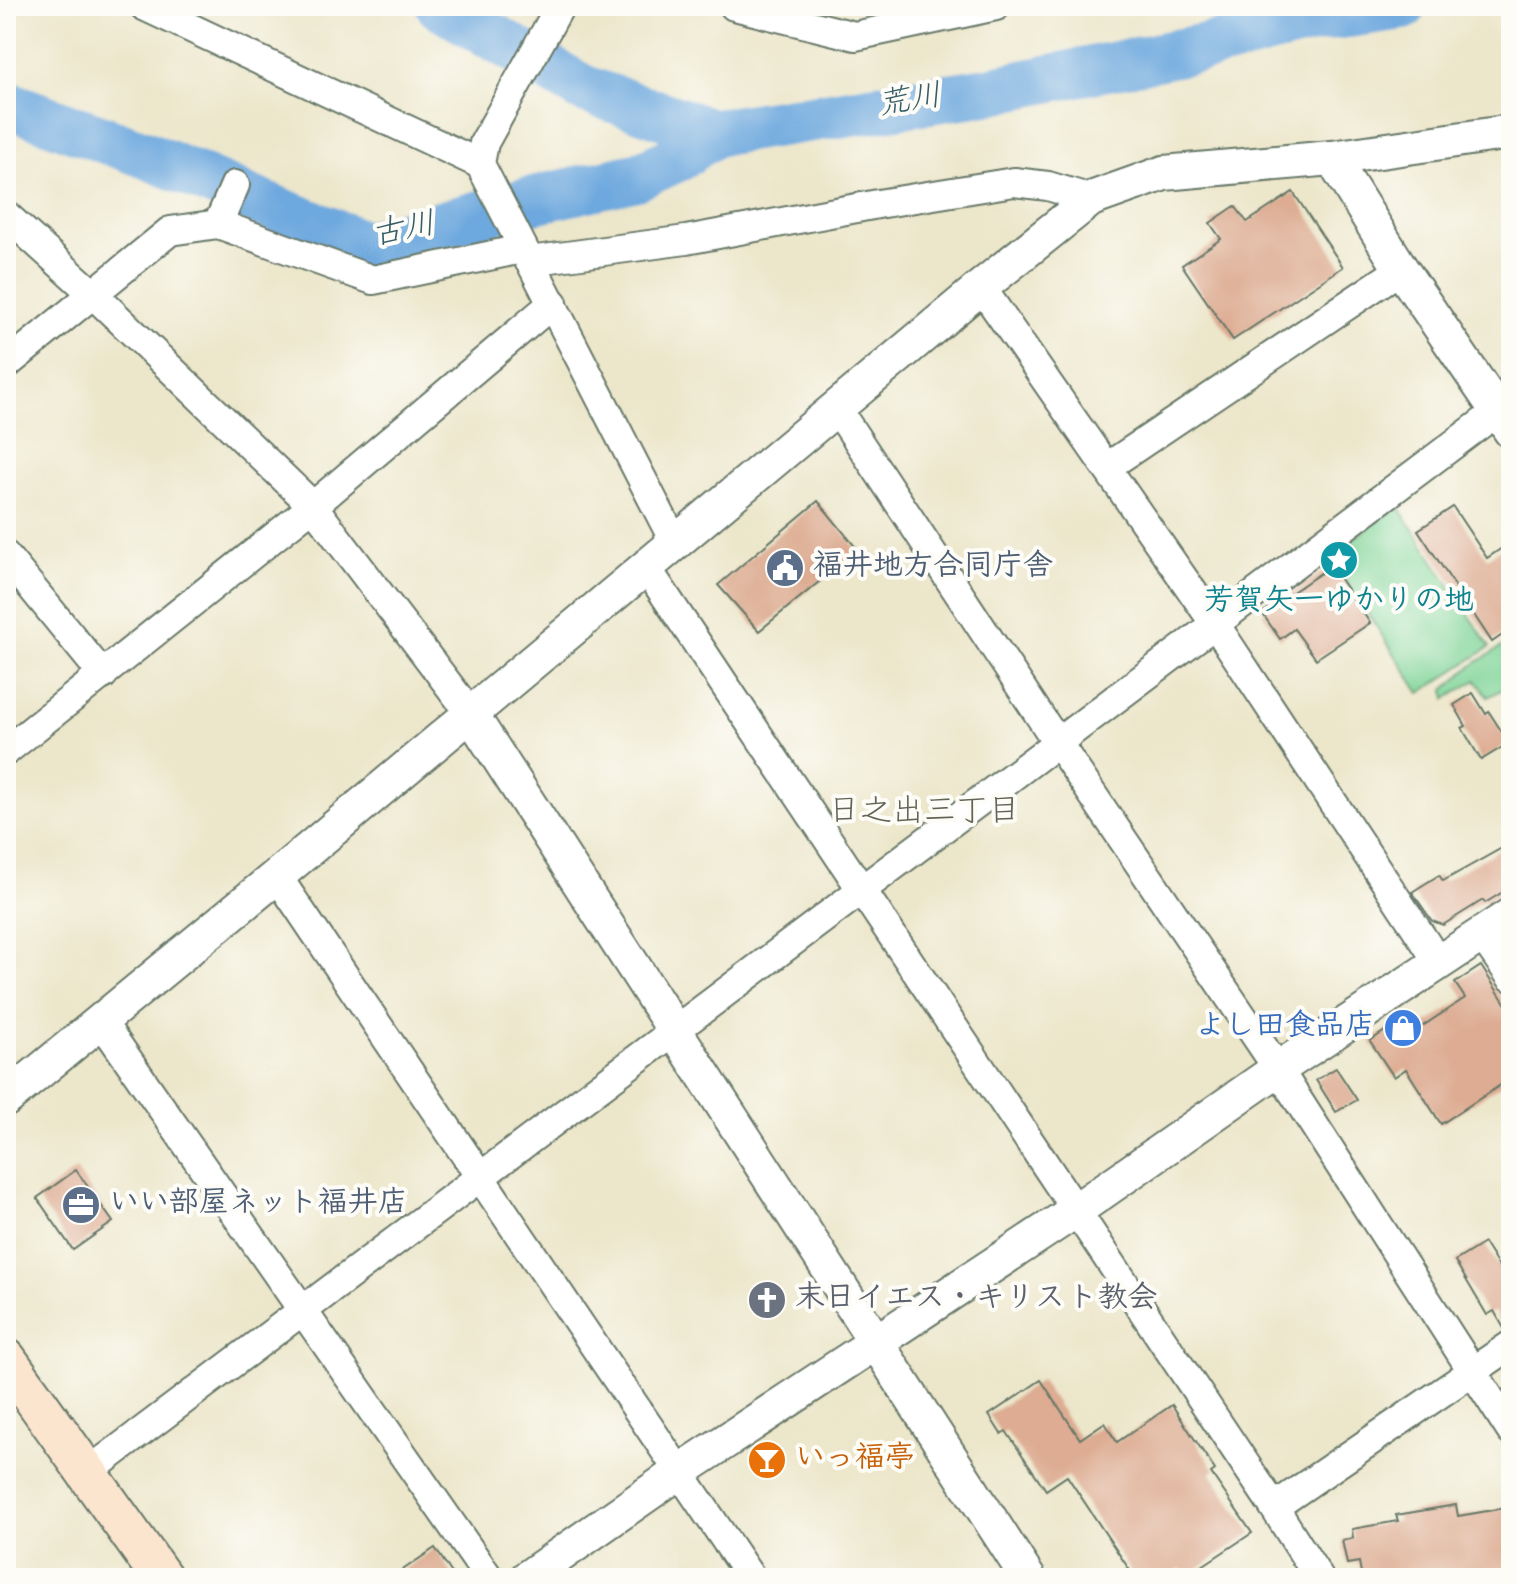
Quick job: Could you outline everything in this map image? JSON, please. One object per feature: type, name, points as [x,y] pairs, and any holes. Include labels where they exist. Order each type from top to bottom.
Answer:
[{"type":"main road","points":[[6,1359],[162,1578]]},
{"type":"street","points":[[144,6],[485,176]]},
{"type":"street","points":[[734,6],[855,36],[986,7]]},
{"type":"street","points":[[556,13],[484,143],[485,176],[675,543]]},
{"type":"street","points":[[6,1099],[981,287],[1091,199],[1164,173],[1332,158],[1511,132]]},
{"type":"street","points":[[88,1472],[1215,624],[1504,421],[1401,269],[1332,158]]},
{"type":"street","points":[[6,365],[170,231],[221,218],[373,280],[522,248],[686,240],[1014,182],[1048,186],[1091,199]]},
{"type":"street","points":[[221,218],[235,185]]},
{"type":"street","points":[[6,215],[93,294],[313,506],[470,713],[1028,1578]]},
{"type":"street","points":[[1107,467],[1401,269]]},
{"type":"street","points":[[981,287],[1215,624],[1439,963]]},
{"type":"street","points":[[6,751],[313,506],[553,303]]},
{"type":"street","points":[[837,409],[1278,1069],[1511,1431]]},
{"type":"street","points":[[6,556],[103,675]]},
{"type":"street","points":[[646,567],[1319,1578]]},
{"type":"street","points":[[277,876],[751,1578]]},
{"type":"street","points":[[527,1578],[679,1472],[1075,1211],[1278,1069],[1511,915]]},
{"type":"street","points":[[1482,935],[1511,977]]},
{"type":"street","points":[[101,1021],[489,1578]]},
{"type":"street","points":[[1274,1507],[1511,1345]]},
{"type":"green space","points":[[1398,506],[1490,647],[1420,693],[1330,556]]},
{"type":"green space","points":[[1511,641],[1511,685],[1488,697],[1476,680],[1446,699],[1445,690],[1470,667]]},
{"type":"building","points":[[1293,192],[1343,267],[1233,340],[1182,265],[1221,239],[1210,223],[1235,206],[1247,222]]},
{"type":"building","points":[[818,501],[858,550],[759,631],[718,585]]},
{"type":"building","points":[[1453,507],[1487,558],[1511,542],[1511,629],[1492,642],[1418,530]]},
{"type":"building","points":[[1331,566],[1370,623],[1316,659],[1294,629],[1280,639],[1262,613]]},
{"type":"building","points":[[1473,693],[1509,743],[1481,760],[1462,728],[1466,726],[1454,705]]},
{"type":"building","points":[[1511,843],[1511,887],[1443,925],[1432,921],[1412,892],[1439,875],[1443,881]]},
{"type":"building","points":[[1481,966],[1511,1012],[1511,1078],[1441,1124],[1406,1069],[1394,1077],[1370,1041],[1406,1017],[1415,1031],[1465,998],[1455,983]]},
{"type":"building","points":[[1336,1068],[1357,1100],[1336,1112],[1316,1080]]},
{"type":"building","points":[[76,1170],[113,1222],[73,1250],[37,1198]]},
{"type":"building","points":[[1484,1243],[1511,1286],[1511,1328],[1505,1330],[1494,1311],[1487,1315],[1455,1261]]},
{"type":"building","points":[[1041,1380],[1080,1439],[1104,1423],[1117,1442],[1172,1405],[1215,1470],[1211,1473],[1252,1533],[1187,1576],[1181,1568],[1165,1578],[1135,1578],[1067,1476],[1046,1490],[1006,1431],[1001,1434],[989,1415]]},
{"type":"building","points":[[1456,1505],[1458,1516],[1511,1507],[1511,1578],[1362,1578],[1359,1562],[1347,1564],[1342,1540],[1353,1538],[1352,1529],[1398,1521],[1396,1515]]},
{"type":"building","points":[[435,1548],[455,1578],[391,1578]]},
{"type":"waterway","name":"荒川","points":[[440,6],[584,89],[714,133],[988,91],[1210,46],[1320,18],[1403,6]]},
{"type":"waterway","name":"古川","points":[[6,104],[144,154],[366,245],[525,202],[636,177],[678,158],[714,133]]},
{"type":"place","name":"芳賀矢一ゆかりの地","points":[[1339,560]]},
{"type":"place","name":"福井地方合同庁舎","points":[[785,568]]},
{"type":"place","name":"よし田食品店","points":[[1403,1028]]},
{"type":"place","name":"いい部屋ネット福井店","points":[[81,1205]]},
{"type":"place","name":"末日イエス・キリスト教会","points":[[767,1300]]},
{"type":"place","name":"いっ福亭","points":[[767,1460]]},
{"type":"district","name":"日之出三丁目","points":[[924,814]]}]
